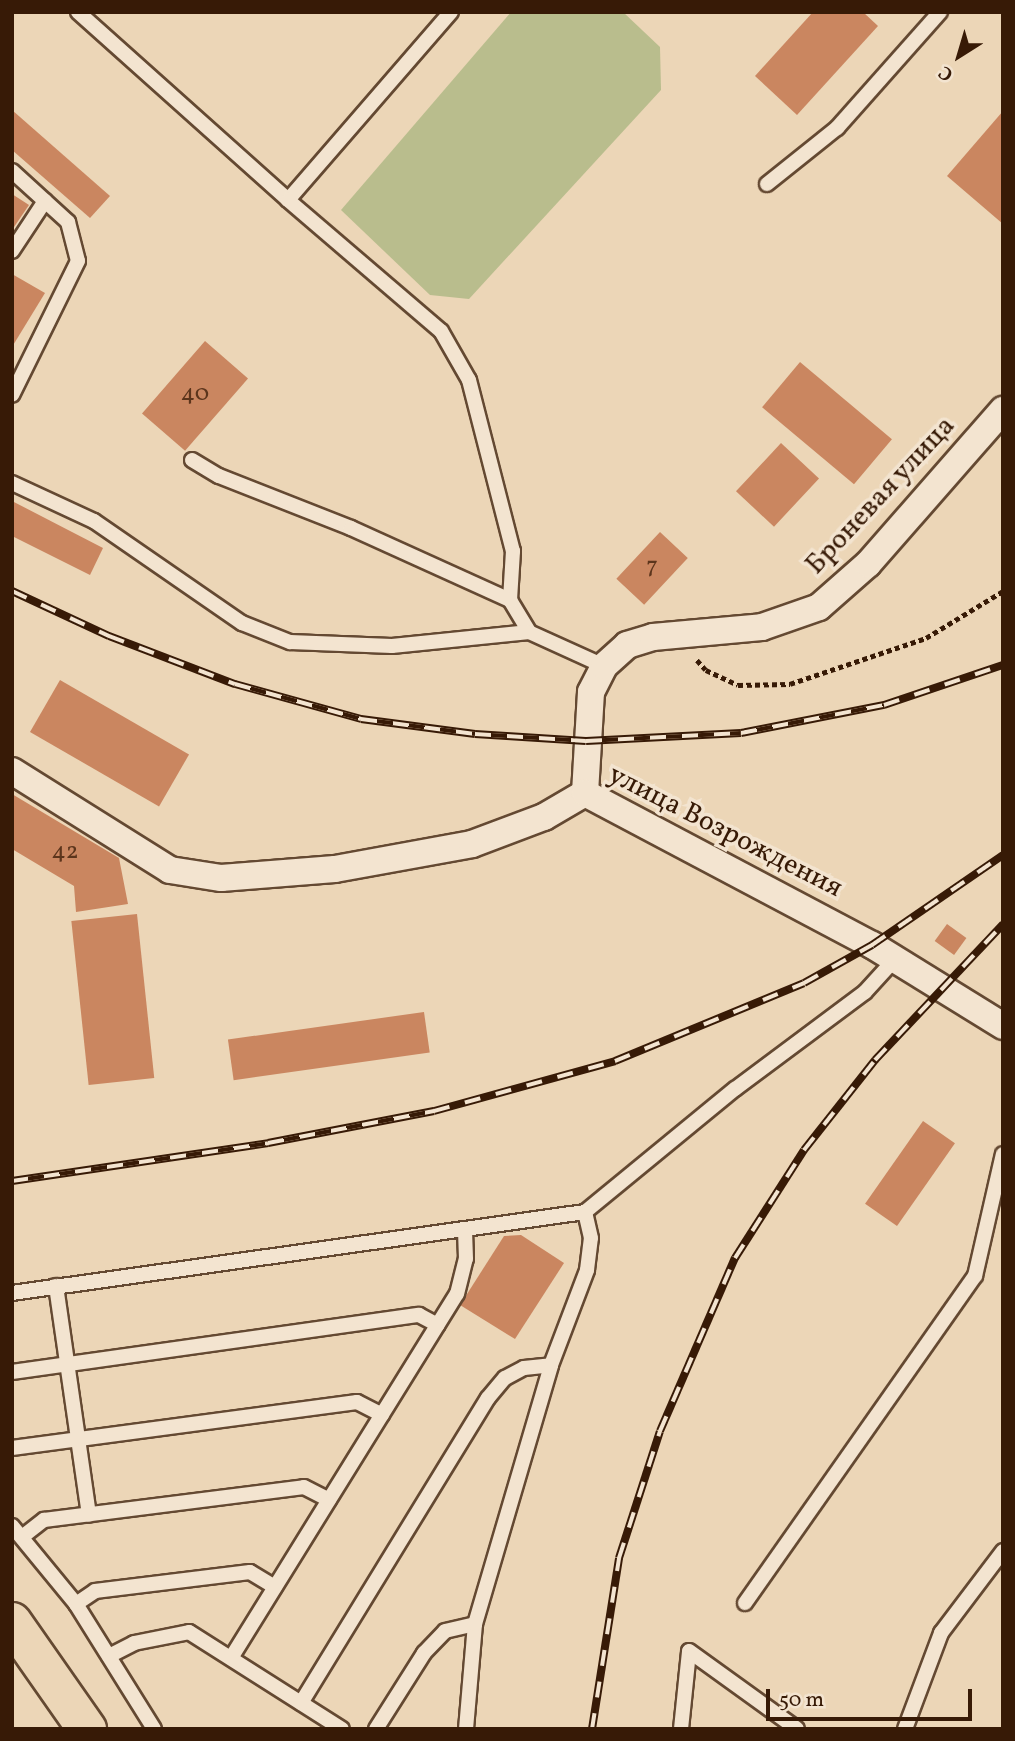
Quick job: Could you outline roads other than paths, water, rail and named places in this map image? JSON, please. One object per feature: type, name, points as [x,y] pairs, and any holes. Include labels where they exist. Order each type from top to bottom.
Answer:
[{"type":"highway","points":[[12,1622],[87,1729]]},
{"type":"street","name":"Броневая улица","points":[[586,793],[591,692],[604,666],[627,645],[674,635],[762,627],[819,607],[867,564],[1003,410]]},
{"type":"street","name":"улица Возрождения","points":[[12,771],[170,870],[221,878],[360,865],[472,844],[544,817],[586,793],[895,959],[1003,1026]]},
{"type":"lane","points":[[78,12],[288,200],[441,331],[469,380],[513,551],[510,600],[529,632]]},
{"type":"lane","points":[[288,200],[451,12]]},
{"type":"lane","points":[[767,184],[837,128],[940,12]]},
{"type":"lane","points":[[12,171],[68,222],[78,261],[12,395]]},
{"type":"lane","points":[[12,251],[45,201]]},
{"type":"lane","points":[[192,460],[219,476],[374,538],[510,600]]},
{"type":"lane","points":[[12,483],[94,521],[242,623],[290,642],[392,646],[529,632],[604,666]]},
{"type":"lane","points":[[12,1293],[585,1212],[735,1089],[865,992],[895,959]]},
{"type":"lane","points":[[745,1603],[975,1276],[1003,1154]]},
{"type":"lane","points":[[466,1729],[475,1624],[551,1365],[587,1270],[591,1238],[585,1212]]},
{"type":"lane","points":[[230,1658],[457,1294],[466,1259],[465,1229]]},
{"type":"lane","points":[[56,1286],[89,1514]]},
{"type":"lane","points":[[12,1371],[419,1315],[438,1325]]},
{"type":"lane","points":[[301,1703],[488,1398],[505,1378],[524,1368],[551,1365]]},
{"type":"lane","points":[[12,1448],[357,1402],[382,1415]]},
{"type":"lane","points":[[154,1729],[76,1604],[17,1532],[44,1520],[304,1487],[329,1500]]},
{"type":"lane","points":[[905,1729],[941,1633],[1003,1551]]},
{"type":"lane","points":[[76,1604],[95,1591],[250,1572],[275,1587]]},
{"type":"lane","points":[[376,1729],[424,1653],[445,1631],[475,1624]]},
{"type":"lane","points":[[109,1656],[134,1643],[189,1632],[342,1729]]},
{"type":"lane","points":[[681,1729],[689,1651],[797,1729]]},
{"type":"railway","points":[[12,591],[109,636],[235,684],[361,719],[475,734],[586,741],[741,733],[884,705],[1003,665]]},
{"type":"railway","points":[[12,1181],[268,1143],[434,1111],[615,1061],[804,983],[872,945],[1003,855]]},
{"type":"railway","points":[[592,1729],[619,1558],[660,1431],[735,1258],[804,1150],[875,1060],[1003,924]]}]
